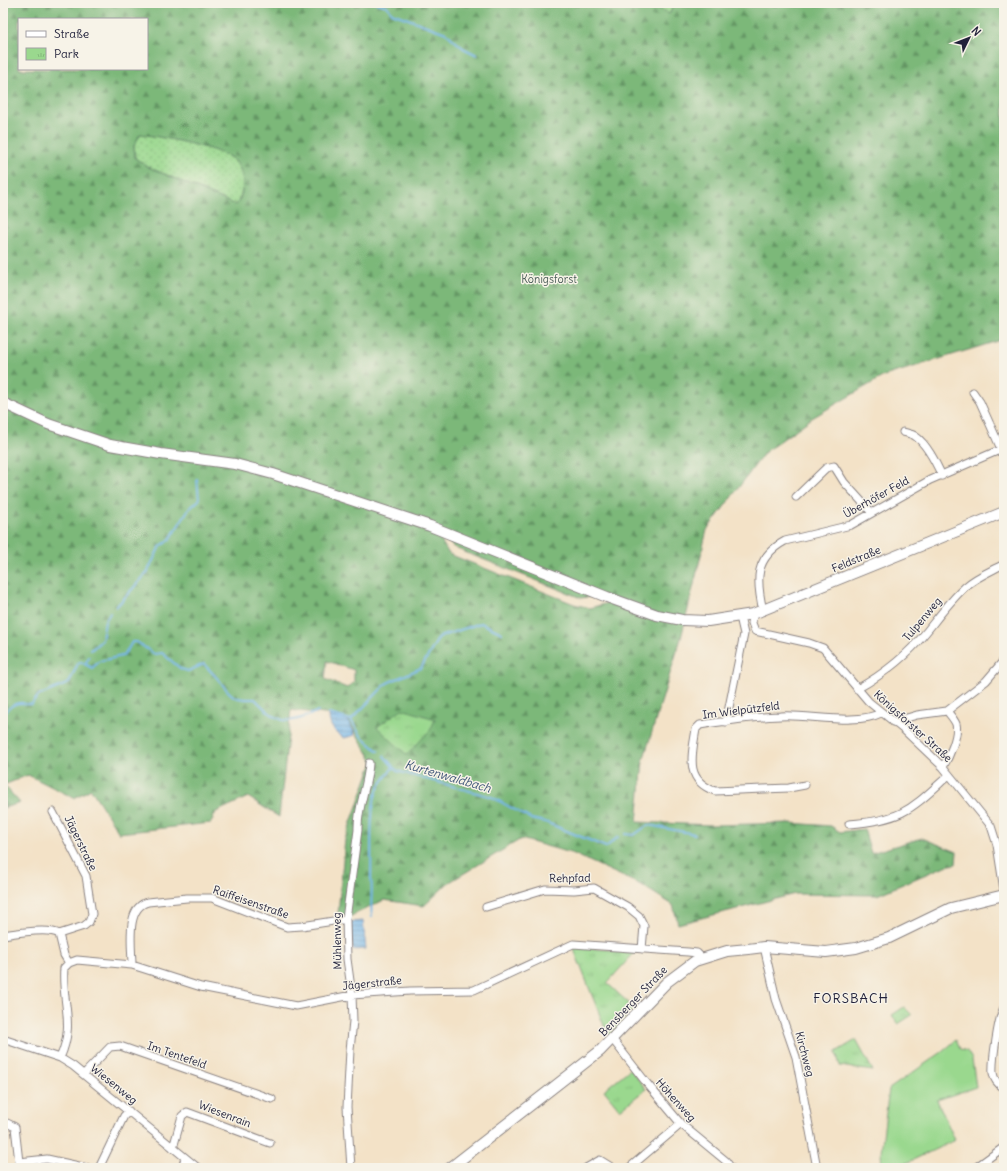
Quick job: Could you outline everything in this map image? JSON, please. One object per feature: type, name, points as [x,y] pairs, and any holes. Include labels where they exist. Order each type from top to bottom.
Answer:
[{"type":"main road","name":"Feldstraße","points":[[3,403],[48,424],[110,445],[161,454],[235,464],[273,474],[430,526],[645,612],[675,619],[716,621],[763,611],[1004,512]]},
{"type":"main road","name":"Bensberger Straße","points":[[450,1168],[586,1063],[613,1040],[666,982],[680,971],[702,958],[727,950],[764,947],[826,952],[856,948],[889,938],[951,908],[1004,895]]},
{"type":"street","points":[[973,392],[980,402],[1002,448]]},
{"type":"street","points":[[903,432],[915,435],[934,460],[942,476]]},
{"type":"street","name":"Überhöfer Feld","points":[[763,611],[758,591],[758,574],[764,560],[773,550],[785,541],[851,525],[930,480],[942,476],[1002,448]]},
{"type":"street","points":[[796,497],[826,468],[834,466],[844,482],[872,513]]},
{"type":"street","name":"Tulpenweg","points":[[857,689],[880,676],[910,650],[939,614],[965,587],[1004,564]]},
{"type":"street","points":[[753,614],[753,628],[755,631]]},
{"type":"street","points":[[726,722],[744,634],[740,617]]},
{"type":"street","name":"Königsforster Straße","points":[[744,634],[755,631],[820,646],[830,654],[857,689],[881,713],[943,767],[991,826],[997,844],[1004,890]]},
{"type":"street","points":[[893,722],[917,715],[947,711],[986,681],[1004,660]]},
{"type":"street","points":[[943,767],[950,756],[956,726],[953,718],[947,711]]},
{"type":"street","name":"Im Wielpützfeld","points":[[805,785],[789,788],[714,791],[702,785],[695,776],[692,766],[696,729],[700,725],[781,716],[817,718],[872,717],[881,713]]},
{"type":"street","name":"Mühlenweg","points":[[351,1168],[347,1107],[353,1021],[352,995],[347,959],[346,919],[358,837],[358,815],[367,787],[369,763]]},
{"type":"street","points":[[849,824],[872,822],[906,812],[922,801],[949,775]]},
{"type":"street","name":"Jägerstraße","points":[[3,935],[46,932],[56,932],[59,934],[84,926],[89,922],[92,914],[86,876],[53,812]]},
{"type":"street","name":"Rehpfad","points":[[486,906],[545,889],[574,890],[594,888],[628,907],[639,916],[644,926],[642,948]]},
{"type":"street","name":"Raiffeisenstraße","points":[[132,965],[133,917],[137,908],[148,902],[187,898],[212,898],[287,927],[346,919]]},
{"type":"street","points":[[59,934],[64,954],[69,962],[64,968],[68,1030],[65,1046],[60,1058]]},
{"type":"street","name":"Jägerstraße","points":[[69,962],[77,960],[132,965],[201,987],[296,1006],[352,995],[410,991],[474,990],[572,944],[697,953],[702,958]]},
{"type":"street","name":"Kirchweg","points":[[764,947],[776,999],[796,1057],[817,1168]]},
{"type":"street","points":[[1004,1008],[999,1022],[993,1074],[999,1085],[1004,1088]]},
{"type":"street","name":"Wiesenweg","points":[[3,1039],[60,1058],[84,1074],[198,1168]]},
{"type":"street","name":"Höhenweg","points":[[613,1040],[681,1124],[726,1161],[731,1168]]},
{"type":"street","name":"Im Tentefeld","points":[[84,1074],[110,1047],[120,1046],[272,1100]]},
{"type":"street","points":[[99,1168],[124,1116],[129,1111]]},
{"type":"street","name":"Wiesenrain","points":[[174,1148],[182,1116],[187,1112],[270,1144]]},
{"type":"street","points":[[3,1124],[7,1123],[15,1127],[19,1162],[47,1159],[88,1168]]},
{"type":"street","points":[[629,1168],[681,1124]]},
{"type":"street","points":[[975,1168],[1004,1147]]},
{"type":"street","points":[[182,1168],[185,1158]]},
{"type":"street","points":[[586,1168],[600,1160],[613,1168]]},
{"type":"green space","name":"Königsforst","points":[[3,3],[651,3],[669,14],[675,3],[1004,3],[1004,339],[884,376],[812,418],[765,452],[707,530],[681,638],[643,761],[637,822],[712,825],[790,823],[831,826],[840,832],[864,829],[871,853],[922,838],[957,852],[956,864],[945,866],[877,895],[795,894],[678,924],[673,905],[641,885],[574,854],[521,839],[448,883],[424,906],[384,900],[349,917],[338,914],[345,839],[373,762],[349,721],[340,716],[291,710],[279,817],[248,797],[216,812],[211,823],[119,833],[91,789],[74,798],[28,775],[4,785],[20,803],[3,808]],"holes":[[[140,134],[190,144],[229,156],[237,163],[242,175],[242,193],[236,205],[148,167],[135,158],[134,146]],[[435,531],[448,537],[452,546],[457,549],[581,598],[596,596],[611,602],[590,608],[574,604],[449,554]],[[327,661],[354,670],[354,682],[347,688],[325,679]]]},
{"type":"green space","points":[[651,3],[675,3],[669,15]]},
{"type":"green space","points":[[140,134],[161,137],[204,147],[234,160],[241,172],[243,185],[241,195],[236,205],[148,167],[135,158],[134,146]]},
{"type":"green space","points":[[402,709],[435,719],[431,729],[407,755],[377,727]]},
{"type":"green space","points":[[573,947],[635,952],[607,983],[634,1008],[608,1036]]},
{"type":"green space","points":[[904,1007],[912,1015],[898,1024],[892,1015]]},
{"type":"green space","points":[[856,1040],[873,1071],[840,1066],[836,1052]]},
{"type":"green space","points":[[956,1040],[960,1049],[967,1051],[972,1059],[976,1087],[937,1100],[955,1140],[896,1168],[882,1168],[881,1152],[889,1089],[942,1052]]},
{"type":"green space","points":[[630,1069],[646,1089],[620,1110],[604,1090]]},
{"type":"water","points":[[329,715],[340,717],[349,721],[355,735],[344,738],[338,734],[331,726]]},
{"type":"water","points":[[363,921],[366,949],[353,950],[350,922]]},
{"type":"waterway","points":[[377,3],[387,6],[392,13],[446,33],[463,48],[477,55]]},
{"type":"waterway","points":[[116,607],[147,573],[159,548],[170,539],[188,510],[199,500],[197,479]]},
{"type":"waterway","points":[[91,650],[102,640],[105,621],[110,613]]},
{"type":"waterway","points":[[351,720],[387,683],[421,668],[439,637],[481,623],[502,633]]},
{"type":"waterway","name":"Kurtenwaldbach","points":[[3,717],[8,709],[13,705],[19,703],[32,704],[38,696],[69,683],[78,663],[81,662],[92,668],[100,661],[122,656],[132,642],[137,642],[154,654],[162,653],[181,669],[188,671],[204,664],[232,695],[241,699],[255,699],[277,718],[291,721],[318,711]]},
{"type":"waterway","points":[[85,664],[89,657]]},
{"type":"waterway","name":"Kurtenwaldbach","points":[[329,714],[351,720],[361,736],[378,751]]},
{"type":"waterway","name":"Kurtenwaldbach","points":[[384,756],[397,771],[492,797],[531,819],[545,822],[606,847],[618,837]]},
{"type":"waterway","points":[[372,917],[372,812],[376,793],[393,767]]},
{"type":"waterway","name":"Kurtenwaldbach","points":[[625,834],[634,835],[648,825],[695,834]]},
{"type":"district","name":"FORSBACH","points":[[851,998]]}]
